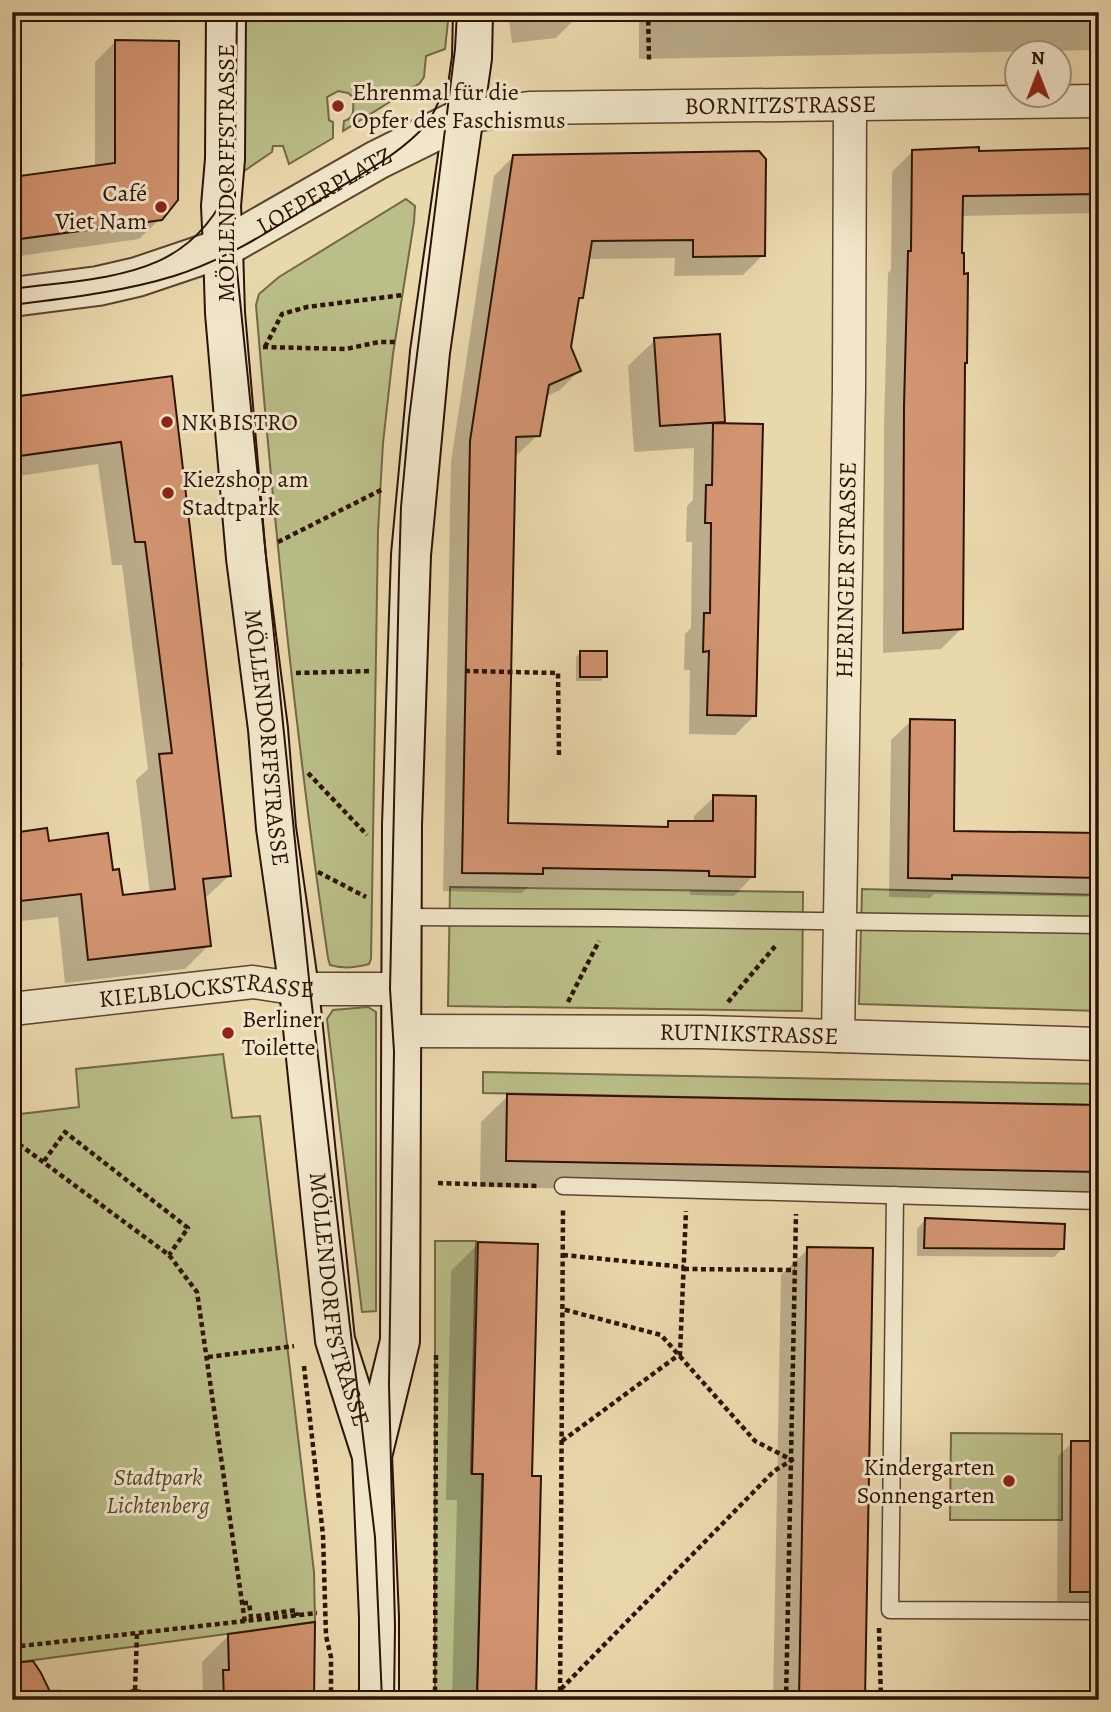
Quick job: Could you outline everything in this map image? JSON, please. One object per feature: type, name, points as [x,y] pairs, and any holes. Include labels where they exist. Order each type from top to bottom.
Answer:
[{"type":"main road","name":"MÖLLENDORFFSTRASSE","points":[[226,12],[225,159],[221,206],[225,313],[246,558],[299,989],[335,1340],[372,1456],[379,1700]]},
{"type":"main road","name":"MÖLLENDORFFSTRASSE","points":[[372,1456],[400,1341],[402,989],[389,910],[411,555],[430,352],[473,48],[473,12]]},
{"type":"main road","name":"LOEPERPLATZ","points":[[12,297],[137,278],[223,247],[293,210],[377,160],[464,117]]},
{"type":"street","name":"BORNITZSTRASSE","points":[[464,117],[529,108],[1099,101]]},
{"type":"street","name":"HERINGER STRASSE","points":[[838,1036],[849,388],[850,105]]},
{"type":"street","name":"KIELBLOCKSTRASSE","points":[[12,1009],[253,982],[299,989],[402,989]]},
{"type":"street","name":"RUTNIKSTRASSE","points":[[401,1031],[702,1032],[1099,1044]]},
{"type":"lane","points":[[389,910],[610,918],[1099,925]]},
{"type":"lane","points":[[563,1186],[1099,1201]]},
{"type":"lane","points":[[895,1195],[890,1610],[1099,1611]]},
{"type":"path","points":[[648,12],[649,60]]},
{"type":"path","points":[[265,347],[282,314],[307,307],[408,294]]},
{"type":"path","points":[[251,348],[346,349],[379,342],[401,342]]},
{"type":"path","points":[[246,558],[384,489]]},
{"type":"path","points":[[12,682],[20,666],[19,611]]},
{"type":"path","points":[[260,674],[405,669]]},
{"type":"path","points":[[466,671],[558,673],[559,757]]},
{"type":"path","points":[[304,768],[368,836]]},
{"type":"path","points":[[283,872],[311,869],[389,910]]},
{"type":"path","points":[[554,1031],[610,918]]},
{"type":"path","points":[[702,1032],[779,942],[780,920]]},
{"type":"path","points":[[44,1161],[65,1132],[188,1228],[169,1255]]},
{"type":"path","points":[[12,1139],[169,1255],[197,1292],[245,1623]]},
{"type":"path","points":[[438,1183],[563,1186],[560,1700]]},
{"type":"path","points":[[680,1354],[687,1189]]},
{"type":"path","points":[[786,1700],[797,1193]]},
{"type":"path","points":[[563,1255],[684,1268],[795,1270]]},
{"type":"path","points":[[562,1309],[661,1335],[755,1441],[792,1460]]},
{"type":"path","points":[[208,1357],[294,1346]]},
{"type":"path","points":[[435,1700],[436,1346]]},
{"type":"path","points":[[562,1441],[680,1354]]},
{"type":"path","points":[[560,1689],[774,1471],[792,1460]]},
{"type":"path","points":[[243,1603],[249,1603],[251,1617],[296,1610],[297,1616]]},
{"type":"path","points":[[881,1700],[879,1624],[890,1610]]},
{"type":"path","points":[[12,1647],[317,1613]]},
{"type":"path","points":[[135,1690],[137,1634]]},
{"type":"path","points":[[124,1700],[127,1694],[135,1690],[143,1693],[148,1700]]},
{"type":"green space","points":[[243,12],[449,12],[445,49],[426,56],[424,77],[420,83],[343,131],[344,121],[353,112],[353,97],[338,91],[327,97],[329,120],[333,122],[333,138],[289,164],[283,146],[273,146],[272,152],[244,171]]},
{"type":"green space","points":[[406,199],[415,206],[414,222],[393,354],[383,443],[378,531],[371,959],[369,964],[340,967],[330,965],[328,958],[306,795],[278,551],[256,305],[259,294],[279,277]]},
{"type":"green space","points":[[450,887],[803,892],[802,1011],[448,1006]]},
{"type":"green space","points":[[862,889],[1099,895],[1099,1011],[859,1004]]},
{"type":"green space","points":[[368,1007],[376,1012],[376,1311],[362,1312],[327,1019],[333,1010]]},
{"type":"green space","name":"Stadtpark Lichtenberg","points":[[223,1054],[232,1118],[260,1116],[314,1572],[315,1622],[12,1663],[12,1115],[79,1107],[76,1069]]},
{"type":"green space","points":[[483,1072],[1099,1084],[1099,1105],[483,1093]]},
{"type":"green space","points":[[435,1241],[476,1241],[471,1473],[482,1474],[477,1700],[435,1700]]},
{"type":"green space","points":[[951,1433],[1062,1434],[1062,1520],[950,1520]]},
{"type":"building","points":[[115,40],[179,41],[178,200],[162,220],[12,240],[12,177],[115,163]]},
{"type":"building","points":[[979,147],[979,151],[1099,148],[1099,194],[963,196],[962,253],[964,274],[968,273],[963,629],[903,633],[904,406],[908,251],[911,251],[912,150]]},
{"type":"building","points":[[759,151],[766,159],[765,256],[693,257],[693,240],[592,241],[583,298],[579,298],[571,347],[581,371],[549,385],[540,436],[516,437],[508,823],[668,827],[668,821],[713,821],[713,795],[756,796],[755,877],[709,876],[709,871],[543,868],[543,874],[462,873],[470,441],[513,155]]},
{"type":"building","points":[[720,334],[725,422],[660,426],[654,338]]},
{"type":"building","points":[[172,376],[231,876],[203,879],[211,946],[88,960],[81,894],[12,902],[12,833],[47,828],[49,841],[108,833],[113,870],[119,869],[123,895],[175,889],[159,754],[172,753],[145,542],[135,542],[121,442],[12,457],[12,397]]},
{"type":"building","points":[[713,423],[763,424],[756,716],[707,715],[709,651],[703,652],[704,613],[710,613],[711,523],[705,523],[706,485],[712,485]]},
{"type":"building","points":[[580,651],[607,651],[607,677],[580,677]]},
{"type":"building","points":[[910,719],[955,720],[954,831],[1099,833],[1099,878],[952,875],[952,879],[908,878]]},
{"type":"building","points":[[507,1094],[1099,1105],[1099,1172],[506,1161]]},
{"type":"building","points":[[925,1218],[1065,1224],[1064,1249],[924,1248]]},
{"type":"building","points":[[478,1242],[538,1244],[532,1476],[541,1476],[536,1700],[477,1700],[483,1474],[472,1474]]},
{"type":"building","points":[[807,1247],[873,1248],[865,1700],[799,1700]]},
{"type":"building","points":[[1071,1441],[1099,1441],[1099,1592],[1070,1592]]},
{"type":"building","points":[[315,1622],[314,1700],[224,1700],[223,1670],[229,1670],[228,1634]]},
{"type":"building","points":[[33,1661],[54,1700],[12,1700],[12,1663]]},
{"type":"tram line","points":[[235,156],[237,12]]},
{"type":"tram line","points":[[394,1700],[395,1626],[389,1385],[394,1051],[390,989],[401,507],[409,419],[455,49],[457,12]]},
{"type":"tram line","points":[[12,305],[94,294],[154,282],[195,269],[235,250],[396,151],[426,124],[443,89]]},
{"type":"tram line","points":[[235,145],[235,251],[310,989],[375,1537],[382,1700]]},
{"type":"tram line","points":[[12,289],[112,275],[142,268],[170,255],[194,238],[215,213],[232,180]]},
{"type":"place","name":"Ehrenmal für die Opfer des Faschismus","points":[[338,106]]},
{"type":"place","name":"Café Viet Nam","points":[[161,207]]},
{"type":"place","name":"NK BISTRO","points":[[167,422]]},
{"type":"place","name":"Kiezshop am Stadtpark","points":[[168,493]]},
{"type":"place","name":"Berliner Toilette","points":[[228,1033]]},
{"type":"place","name":"Kindergarten Sonnengarten","points":[[1009,1481]]}]
